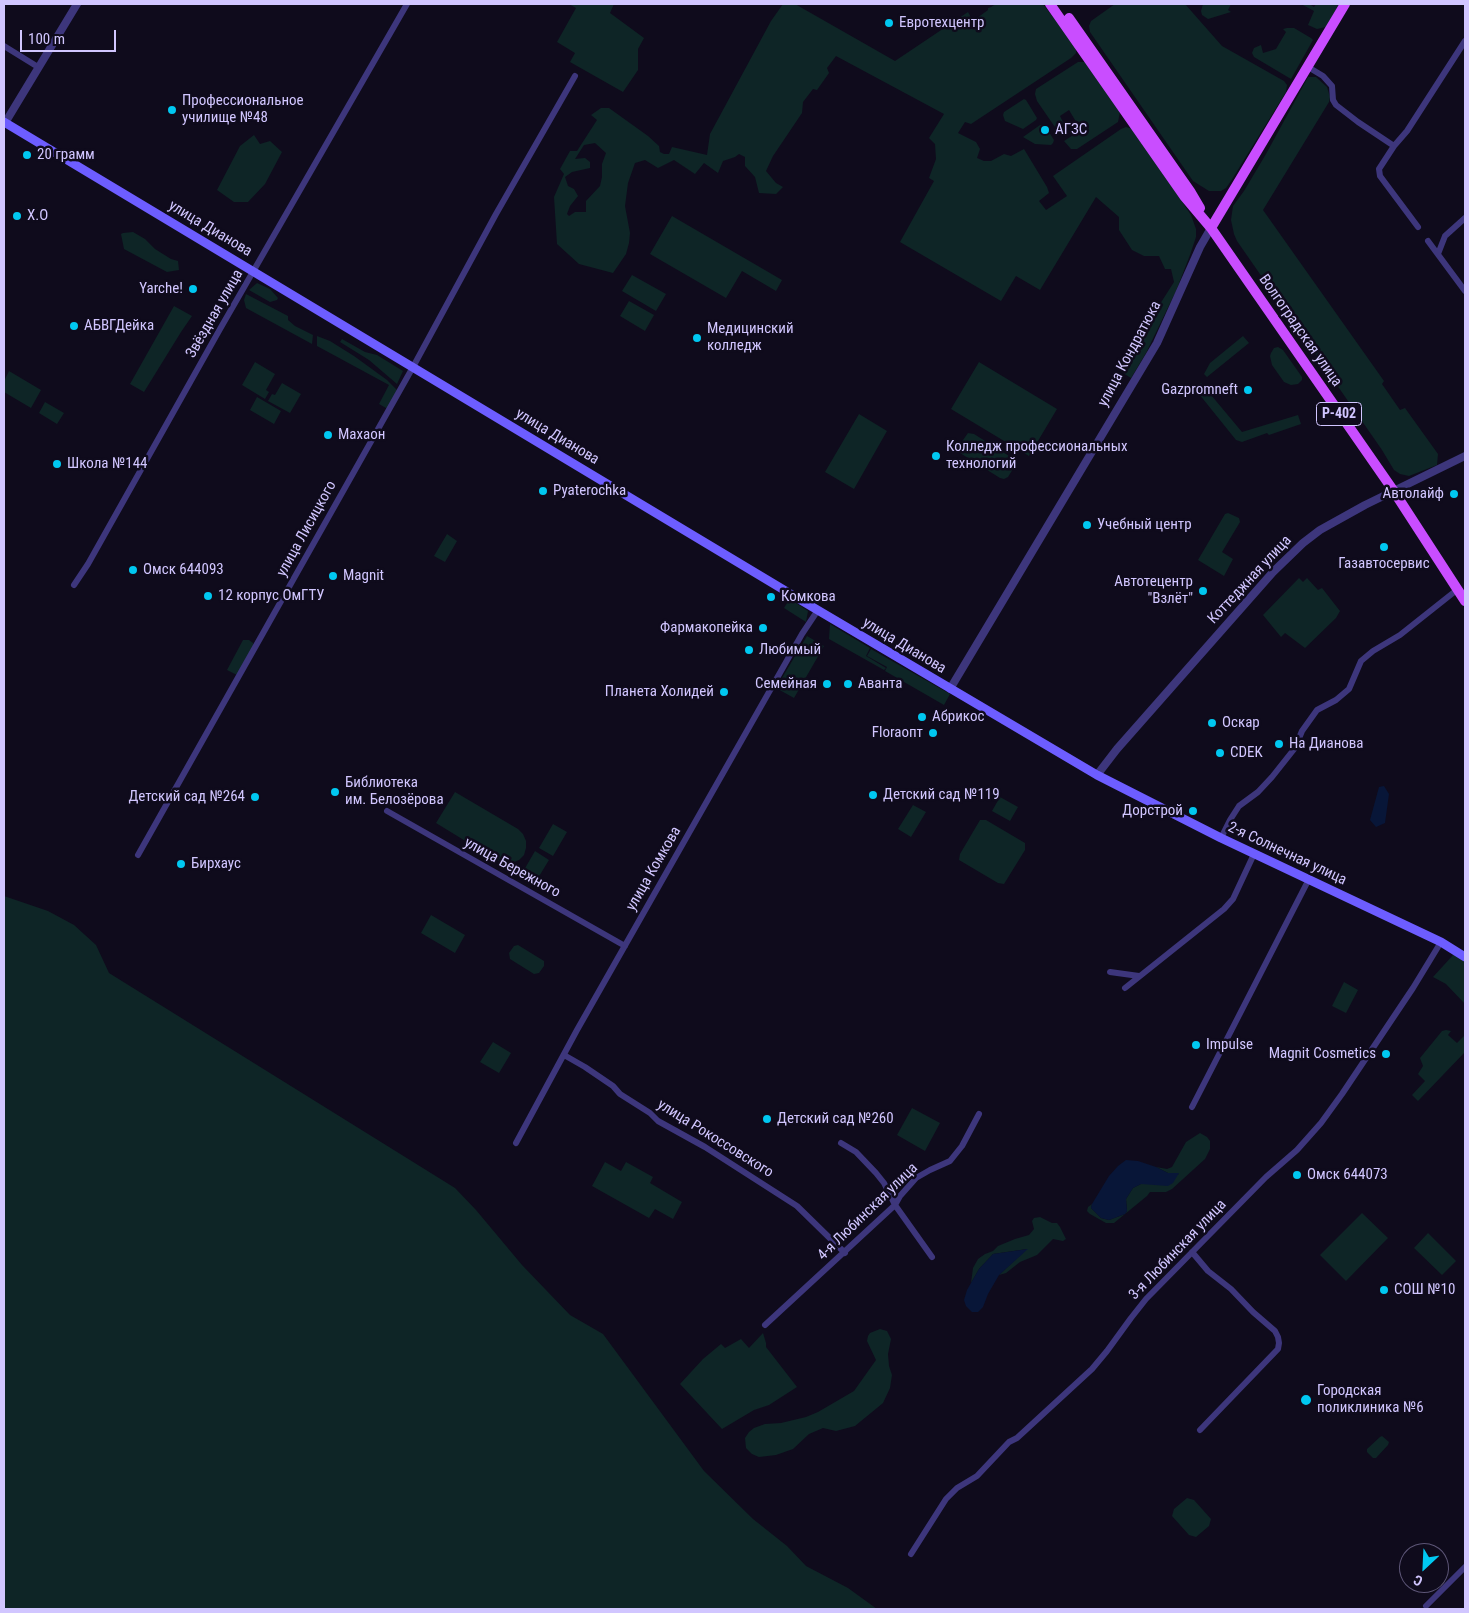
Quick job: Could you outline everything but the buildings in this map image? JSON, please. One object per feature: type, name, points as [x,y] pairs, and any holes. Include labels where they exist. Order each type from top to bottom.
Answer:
[{"type":"main road","name":"Волгоградская улица","points":[[1050,4],[1178,188],[1211,228],[1393,490],[1465,601]]},
{"type":"main road","name":"Волгоградская улица","points":[[1058,4],[1190,191],[1211,228]]},
{"type":"main road","name":"улица Кондратюка","points":[[1211,228],[1345,4]]},
{"type":"main road","name":"улица Дианова","points":[[4,123],[1097,775]]},
{"type":"main road","name":"2-я Солнечная улица","points":[[1097,775],[1221,838],[1441,942],[1465,957]]},
{"type":"street","points":[[4,123],[77,4]]},
{"type":"street","name":"Звёздная улица","points":[[74,586],[407,4]]},
{"type":"street","points":[[1418,227],[1380,176],[1379,169],[1394,146],[1408,131],[1465,41]]},
{"type":"street","points":[[4,46],[38,67]]},
{"type":"street","points":[[1308,67],[1323,76],[1332,86],[1333,100],[1336,105],[1394,146]]},
{"type":"street","name":"улица Лисицкого","points":[[138,855],[575,76]]},
{"type":"street","points":[[1438,254],[1445,236],[1465,218]]},
{"type":"street","name":"улица Кондратюка","points":[[950,689],[1157,343],[1200,247],[1211,228]]},
{"type":"street","points":[[1428,241],[1465,291]]},
{"type":"street","name":"Коттеджная улица","points":[[1097,775],[1117,749],[1285,558],[1320,530],[1393,490],[1465,456]]},
{"type":"street","points":[[1221,838],[1240,806],[1265,786],[1295,748],[1302,731],[1317,710],[1336,700],[1348,689],[1362,661],[1372,652],[1400,636],[1458,589]]},
{"type":"street","name":"улица Комкова","points":[[516,1143],[625,946],[818,610]]},
{"type":"street","name":"улица Бережного","points":[[387,811],[625,946]]},
{"type":"street","points":[[1125,988],[1224,909],[1232,899],[1254,854]]},
{"type":"street","points":[[1192,1107],[1309,879]]},
{"type":"street","name":"3-я Любинская улица","points":[[911,1554],[946,1499],[958,1488],[977,1476],[1009,1442],[1017,1438],[1092,1369],[1108,1351],[1146,1299],[1321,1124],[1413,988],[1441,942]]},
{"type":"street","points":[[1110,972],[1139,976]]},
{"type":"street","name":"улица Рокоссовского","points":[[564,1055],[586,1067],[620,1094],[650,1113],[658,1121],[705,1147],[797,1206],[845,1253]]},
{"type":"street","name":"4-я Любинская улица","points":[[765,1325],[895,1205],[900,1196],[916,1178],[950,1161],[962,1146],[979,1114]]},
{"type":"street","points":[[841,1143],[856,1152],[884,1183],[895,1205],[932,1257]]},
{"type":"street","points":[[1192,1252],[1208,1272],[1231,1289],[1275,1331],[1279,1343],[1278,1349],[1200,1430]]},
{"type":"street","points":[[1426,1606],[1465,1567]]},
{"type":"green space","points":[[569,4],[614,4],[610,13],[644,38],[638,49],[638,70],[623,92],[570,62],[575,53],[557,42],[576,8]]},
{"type":"green space","points":[[783,4],[795,4],[895,61],[968,12],[973,21],[988,10],[988,8],[996,4],[1043,4],[1076,47],[1076,53],[971,124],[965,122],[958,133],[976,142],[980,149],[977,158],[984,161],[991,161],[1004,154],[1011,156],[1024,149],[1047,187],[1049,193],[1039,201],[1046,210],[1067,196],[1053,176],[1121,129],[1126,127],[1133,129],[1191,215],[1196,229],[1196,237],[1176,291],[1146,353],[1131,378],[1118,370],[1174,282],[1171,269],[1165,269],[1159,256],[1144,256],[1132,250],[1119,230],[1119,217],[1096,197],[1040,290],[1016,276],[1001,301],[900,242],[934,181],[929,178],[936,159],[935,144],[929,138],[944,114],[836,56],[827,68],[829,73],[817,90],[813,89],[803,102],[802,113],[773,156],[766,171],[776,183],[783,187],[776,194],[759,193],[755,177],[745,166],[745,157],[739,154],[723,161],[718,173],[704,163],[695,174],[674,160],[658,168],[645,160],[635,163],[628,183],[625,206],[630,233],[629,243],[626,254],[613,273],[579,264],[557,244],[554,197],[564,174],[560,169],[570,151],[577,151],[597,120],[591,115],[601,108],[609,108],[648,136],[659,146],[660,152],[664,154],[669,154],[672,147],[707,155],[710,134],[771,21]],"holes":[[[595,143],[606,153],[602,164],[600,186],[586,201],[586,212],[575,212],[569,216],[567,214],[570,206],[578,196],[574,189],[568,186],[565,177],[572,172],[590,168],[590,162],[585,158],[575,159],[584,145]]]},
{"type":"green space","points":[[1115,4],[1185,4],[1222,46],[1284,81],[1287,85],[1286,92],[1231,181],[1221,191],[1209,191],[1193,181],[1090,32],[1089,26],[1091,21]]},
{"type":"green space","points":[[1203,4],[1231,4],[1228,10],[1231,12],[1208,19],[1202,15]]},
{"type":"green space","points":[[1301,4],[1309,4],[1314,7],[1316,4],[1339,4],[1326,27],[1317,29],[1308,25],[1314,11]]},
{"type":"green space","points":[[1294,28],[1313,40],[1291,79],[1254,57],[1252,53],[1254,48],[1261,45],[1263,53],[1276,49],[1286,32],[1283,29]]},
{"type":"green space","points":[[1078,62],[1085,62],[1120,112],[1118,122],[1077,149],[1071,149],[1064,141],[1081,130],[1069,110],[1060,116],[1067,130],[1065,134],[1059,133],[1037,101],[1035,94],[1036,89]]},
{"type":"green space","points":[[1308,77],[1316,77],[1327,87],[1330,97],[1329,102],[1263,210],[1384,381],[1382,384],[1400,410],[1405,408],[1438,454],[1437,465],[1409,476],[1394,470],[1234,234],[1231,220],[1233,206],[1266,154]]},
{"type":"green space","points":[[1024,99],[1037,118],[1023,129],[1005,121],[1003,115],[1004,112]]},
{"type":"green space","points":[[1040,125],[1045,126],[1054,140],[1051,145],[1035,144],[1023,137]]},
{"type":"green space","points":[[254,135],[260,144],[270,141],[282,152],[265,184],[248,202],[234,202],[217,190],[240,146]]},
{"type":"green space","points":[[672,216],[782,280],[776,291],[742,271],[726,298],[650,254]]},
{"type":"green space","points":[[133,232],[145,239],[155,249],[178,261],[179,270],[167,272],[124,249],[121,234]]},
{"type":"green space","points":[[632,275],[666,294],[656,311],[622,291]]},
{"type":"green space","points":[[257,283],[270,289],[278,298],[277,300],[270,302],[249,290]]},
{"type":"green space","points":[[246,294],[288,316],[288,320],[295,326],[313,335],[312,344],[246,308],[244,300]]},
{"type":"green space","points":[[629,301],[654,315],[645,331],[620,316]]},
{"type":"green space","points":[[174,306],[192,316],[144,392],[130,384]]},
{"type":"green space","points":[[317,336],[330,341],[354,356],[387,380],[397,390],[389,407],[386,408],[379,404],[389,385],[317,346]]},
{"type":"green space","points":[[1243,336],[1249,343],[1207,377],[1204,374],[1210,363]]},
{"type":"green space","points":[[342,339],[365,352],[377,355],[403,371],[397,384],[369,360],[340,342]]},
{"type":"green space","points":[[1278,347],[1283,350],[1302,377],[1298,384],[1291,385],[1284,382],[1272,365],[1271,353],[1274,348]]},
{"type":"green space","points":[[255,362],[275,374],[266,390],[269,392],[265,399],[242,385]]},
{"type":"green space","points":[[979,362],[1057,409],[1029,456],[951,409]]},
{"type":"green space","points":[[9,371],[41,390],[31,408],[4,392],[4,381]]},
{"type":"green space","points":[[282,383],[301,394],[290,413],[268,401],[272,394],[275,395]]},
{"type":"green space","points":[[1201,383],[1242,432],[1298,415],[1301,424],[1242,442],[1236,440],[1195,389]]},
{"type":"green space","points":[[257,397],[281,411],[274,424],[250,410]]},
{"type":"green space","points":[[45,402],[64,413],[57,424],[39,413]]},
{"type":"green space","points":[[859,414],[887,431],[854,489],[825,472]]},
{"type":"green space","points":[[968,433],[974,434],[1014,459],[1016,464],[1008,477],[1000,478],[960,453],[958,447]]},
{"type":"green space","points":[[1228,513],[1239,518],[1240,522],[1222,552],[1233,559],[1224,576],[1198,560],[1225,514]]},
{"type":"green space","points":[[447,534],[457,541],[445,562],[434,556]]},
{"type":"green space","points":[[1299,578],[1303,582],[1307,578],[1318,590],[1322,588],[1340,611],[1336,618],[1305,648],[1285,633],[1281,637],[1263,615]]},
{"type":"green space","points":[[789,600],[808,611],[806,622],[784,608]]},
{"type":"green space","points":[[830,624],[870,648],[866,656],[886,668],[884,670],[829,639]]},
{"type":"green space","points":[[807,636],[824,646],[794,698],[776,688]]},
{"type":"green space","points":[[243,640],[249,640],[253,643],[253,647],[237,675],[227,670]]},
{"type":"green space","points":[[871,649],[950,694],[944,705],[885,671],[887,667],[867,656]]},
{"type":"green space","points":[[455,792],[518,829],[526,841],[524,855],[512,863],[498,861],[436,823]]},
{"type":"green space","points":[[1000,797],[1018,807],[1010,821],[992,811]]},
{"type":"green space","points":[[913,805],[926,812],[911,837],[898,829]]},
{"type":"green space","points":[[980,820],[986,820],[1025,843],[1025,850],[1004,884],[998,883],[959,860],[960,854]]},
{"type":"green space","points":[[553,824],[567,832],[553,856],[539,848]]},
{"type":"green space","points":[[535,851],[549,860],[538,878],[524,870]]},
{"type":"green space","points":[[4,896],[48,911],[74,925],[96,945],[109,973],[455,1188],[522,1265],[570,1315],[603,1334],[704,1471],[753,1519],[787,1546],[806,1566],[848,1588],[877,1609],[4,1609]]},
{"type":"green space","points":[[431,915],[465,935],[455,953],[421,933]]},
{"type":"green space","points":[[518,945],[544,961],[544,966],[539,973],[534,974],[510,959],[509,953],[514,946]]},
{"type":"green space","points":[[1454,954],[1465,962],[1465,1004],[1446,984],[1433,977]]},
{"type":"green space","points":[[1344,982],[1358,990],[1346,1013],[1332,1006]]},
{"type":"green space","points":[[1442,1031],[1451,1031],[1448,1035],[1457,1043],[1465,1035],[1465,1052],[1418,1101],[1412,1095],[1425,1081],[1418,1074],[1423,1066],[1420,1058]]},
{"type":"green space","points":[[493,1042],[511,1053],[499,1073],[480,1062]]},
{"type":"green space","points":[[912,1108],[940,1123],[925,1151],[897,1135]]},
{"type":"green space","points":[[1200,1133],[1207,1137],[1210,1141],[1210,1149],[1205,1159],[1172,1189],[1166,1192],[1150,1192],[1125,1214],[1127,1211],[1126,1199],[1133,1188],[1141,1184],[1154,1184],[1179,1174],[1168,1173],[1156,1167],[1167,1169],[1172,1167],[1186,1142]]},
{"type":"green space","points":[[605,1162],[621,1171],[626,1162],[653,1177],[650,1183],[682,1202],[673,1219],[655,1209],[649,1218],[592,1186]]},
{"type":"green space","points":[[1092,1204],[1091,1208],[1101,1218],[1109,1220],[1125,1214],[1114,1223],[1106,1223],[1087,1211],[1088,1207]]},
{"type":"green space","points":[[1362,1213],[1388,1238],[1346,1281],[1320,1255]]},
{"type":"green space","points":[[1040,1217],[1052,1223],[1057,1223],[1066,1239],[1063,1241],[1053,1239],[1037,1255],[1020,1262],[1006,1273],[999,1275],[1027,1249],[993,1254],[979,1269],[971,1283],[973,1268],[978,1259],[998,1246],[1029,1235],[1034,1229],[1032,1221],[1034,1218]]},
{"type":"green space","points":[[1428,1233],[1456,1261],[1442,1275],[1414,1248]]},
{"type":"green space","points":[[880,1329],[887,1331],[891,1339],[888,1354],[892,1375],[890,1388],[883,1403],[855,1426],[836,1431],[823,1428],[809,1434],[793,1449],[776,1455],[759,1457],[752,1454],[746,1448],[745,1438],[754,1428],[765,1424],[781,1423],[806,1417],[854,1391],[876,1360],[867,1341],[868,1336],[870,1333]]},
{"type":"green space","points":[[763,1333],[766,1347],[797,1387],[769,1405],[754,1410],[722,1429],[680,1384],[703,1359],[721,1344],[725,1348],[741,1339],[749,1348]]},
{"type":"green space","points":[[1382,1436],[1389,1442],[1388,1445],[1376,1458],[1373,1458],[1367,1452],[1367,1449]]},
{"type":"green space","points":[[1187,1498],[1194,1500],[1211,1519],[1209,1526],[1196,1537],[1189,1535],[1172,1516],[1174,1509]]},
{"type":"water","points":[[1384,786],[1389,794],[1385,823],[1376,827],[1370,820],[1379,787]]},
{"type":"water","points":[[1126,1160],[1138,1161],[1168,1173],[1179,1173],[1173,1183],[1168,1186],[1141,1184],[1133,1188],[1126,1199],[1127,1211],[1125,1214],[1109,1220],[1101,1218],[1091,1208],[1092,1204],[1109,1176]]},
{"type":"water","points":[[1028,1249],[999,1275],[983,1307],[978,1312],[972,1312],[966,1306],[964,1300],[967,1290],[979,1269],[993,1254]]},
{"type":"place","name":"Евротехцентр","points":[[889,23]]},
{"type":"place","name":"Профессиональное училище №48","points":[[172,110]]},
{"type":"place","name":"АГЗС","points":[[1045,130]]},
{"type":"place","name":"20 грамм","points":[[27,155]]},
{"type":"place","name":"Х.О","points":[[17,216]]},
{"type":"place","name":"Yarche!","points":[[193,289]]},
{"type":"place","name":"АБВГДейка","points":[[74,326]]},
{"type":"place","name":"Медицинский колледж","points":[[697,338]]},
{"type":"place","name":"Gazpromneft","points":[[1248,390]]},
{"type":"place","name":"Махаон","points":[[328,435]]},
{"type":"place","name":"Колледж профессиональных технологий","points":[[936,456]]},
{"type":"place","name":"Школа №144","points":[[57,464]]},
{"type":"place","name":"Pyaterochka","points":[[543,491]]},
{"type":"place","name":"Автолайф","points":[[1454,494]]},
{"type":"place","name":"Учебный центр","points":[[1087,525]]},
{"type":"place","name":"Газавтосервис","points":[[1384,547]]},
{"type":"place","name":"Омск 644093","points":[[133,570]]},
{"type":"place","name":"Magnit","points":[[333,576]]},
{"type":"place","name":"Автотецентр \"Взлёт\"","points":[[1203,591]]},
{"type":"place","name":"12 корпус ОмГТУ","points":[[208,596]]},
{"type":"place","name":"Комкова","points":[[771,597]]},
{"type":"place","name":"Фармакопейка","points":[[763,628]]},
{"type":"place","name":"Любимый","points":[[749,650]]},
{"type":"place","name":"Семейная","points":[[827,684]]},
{"type":"place","name":"Аванта","points":[[848,684]]},
{"type":"place","name":"Планета Холидей","points":[[724,692]]},
{"type":"place","name":"Абрикос","points":[[922,717]]},
{"type":"place","name":"Оскар","points":[[1212,723]]},
{"type":"place","name":"Floraопт","points":[[933,733]]},
{"type":"place","name":"На Дианова","points":[[1279,744]]},
{"type":"place","name":"CDEK","points":[[1220,753]]},
{"type":"place","name":"Библиотека им. Белозёрова","points":[[335,792]]},
{"type":"place","name":"Детский сад №119","points":[[873,795]]},
{"type":"place","name":"Детский сад №264","points":[[255,797]]},
{"type":"place","name":"Дорстрой","points":[[1193,811]]},
{"type":"place","name":"Бирхаус","points":[[181,864]]},
{"type":"place","name":"Impulse","points":[[1196,1045]]},
{"type":"place","name":"Magnit Cosmetics","points":[[1386,1054]]},
{"type":"place","name":"Детский сад №260","points":[[767,1119]]},
{"type":"place","name":"Омск 644073","points":[[1297,1175]]},
{"type":"place","name":"СОШ №10","points":[[1384,1290]]},
{"type":"place","name":"Городская поликлиника №6","points":[[1306,1400]]}]
